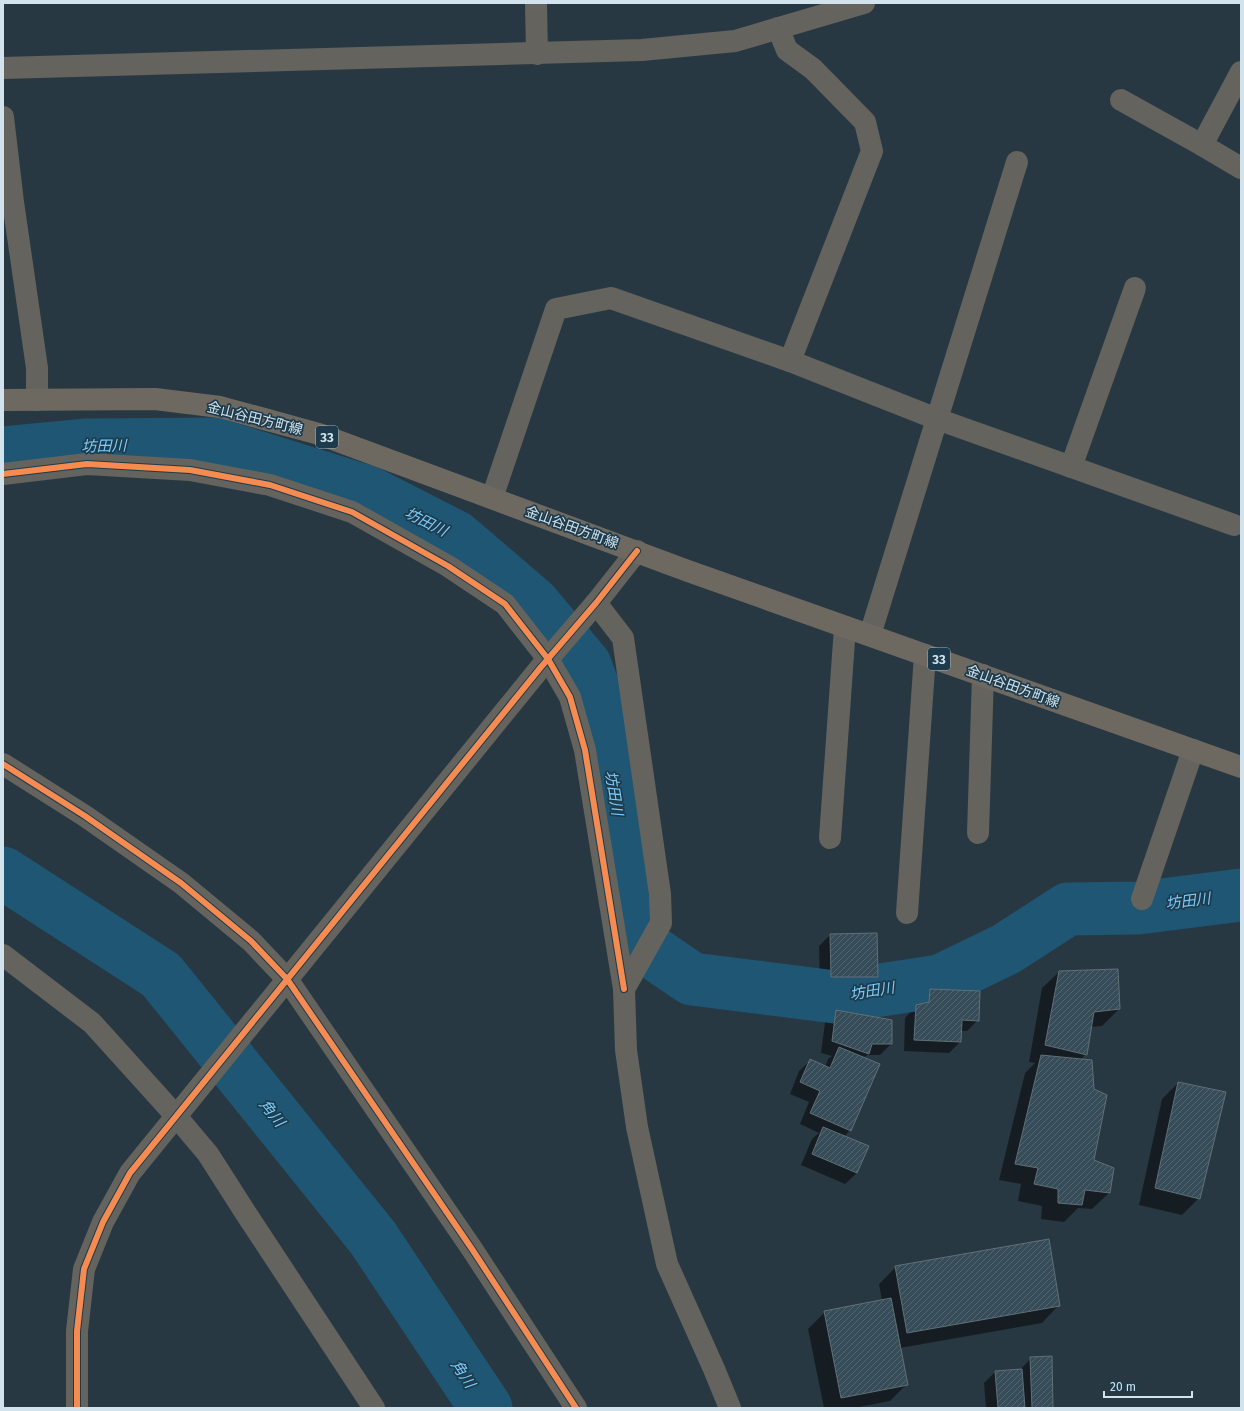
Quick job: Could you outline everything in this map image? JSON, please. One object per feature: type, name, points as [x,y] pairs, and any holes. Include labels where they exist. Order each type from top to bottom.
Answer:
[{"type":"main road","name":"金山谷田方町線","points":[[6,401],[155,399],[220,407],[319,434],[688,571],[1241,767]]},
{"type":"street","points":[[536,3],[537,54]]},
{"type":"street","points":[[3,68],[642,50],[735,41],[864,3]]},
{"type":"street","points":[[778,28],[787,50],[813,69],[865,122],[872,151],[790,361]]},
{"type":"street","points":[[1202,144],[1241,72]]},
{"type":"street","points":[[1121,100],[1202,144],[1241,168]]},
{"type":"street","points":[[3,117],[36,368],[37,400]]},
{"type":"street","points":[[870,636],[1017,162]]},
{"type":"street","points":[[1070,467],[1135,288]]},
{"type":"street","points":[[492,498],[556,308],[611,298],[790,361],[937,419],[1234,525]]},
{"type":"street","points":[[3,474],[87,464],[190,470],[270,485],[352,512],[448,566],[505,604],[551,656],[570,697],[585,750],[624,989],[626,1050],[637,1127],[667,1264],[730,1408]]},
{"type":"street","points":[[77,1408],[77,1331],[84,1269],[103,1222],[130,1173],[284,982],[591,609],[636,551]]},
{"type":"street","points":[[591,609],[623,638],[660,894],[661,923],[624,989]]},
{"type":"street","points":[[830,838],[845,627]]},
{"type":"street","points":[[907,913],[924,654]]},
{"type":"street","points":[[978,833],[983,675]]},
{"type":"street","points":[[1142,900],[1193,750]]},
{"type":"street","points":[[3,764],[85,816],[181,883],[251,942],[284,982],[472,1249],[576,1408]]},
{"type":"street","points":[[3,955],[92,1023],[180,1112],[374,1408]]},
{"type":"building","points":[[877,933],[878,977],[831,977],[830,934]]},
{"type":"building","points":[[1118,969],[1120,1009],[1094,1012],[1087,1055],[1045,1045],[1059,971]]},
{"type":"building","points":[[930,989],[980,991],[979,1021],[962,1020],[961,1042],[914,1040],[916,1005],[929,1002]]},
{"type":"building","points":[[836,1010],[892,1020],[892,1044],[872,1044],[869,1054],[832,1041]]},
{"type":"building","points":[[839,1047],[880,1064],[851,1131],[810,1113],[820,1091],[800,1082],[810,1059],[830,1068]]},
{"type":"building","points":[[1041,1055],[1092,1060],[1094,1089],[1107,1095],[1094,1160],[1114,1168],[1110,1193],[1085,1190],[1082,1205],[1058,1203],[1058,1189],[1034,1184],[1038,1168],[1015,1164]]},
{"type":"building","points":[[1178,1082],[1226,1092],[1200,1199],[1155,1188]]},
{"type":"building","points":[[823,1127],[869,1146],[857,1173],[812,1154]]},
{"type":"building","points":[[1049,1239],[1060,1306],[907,1333],[895,1266]]},
{"type":"building","points":[[891,1298],[908,1385],[841,1398],[824,1311]]},
{"type":"building","points":[[1052,1356],[1053,1408],[1032,1408],[1030,1357]]},
{"type":"building","points":[[1022,1369],[1025,1408],[998,1408],[995,1371]]},
{"type":"waterway","name":"坊田川","points":[[3,453],[88,445],[215,444],[368,492],[456,537],[533,603],[585,665],[601,708],[632,910],[645,947],[692,979],[835,997],[940,981],[1006,949],[1068,909],[1138,908],[1241,895]]},
{"type":"waterway","name":"角川","points":[[3,873],[161,975],[373,1238],[486,1408]]},
{"type":"cycle path","points":[[3,474],[87,464],[190,470],[270,485],[352,512],[448,566],[505,604],[548,659],[570,697],[585,750],[624,989]]},
{"type":"cycle path","points":[[77,1408],[77,1331],[84,1269],[103,1222],[130,1173],[637,551]]},
{"type":"cycle path","points":[[3,764],[85,816],[181,883],[251,941],[287,979],[472,1249],[576,1408]]}]
